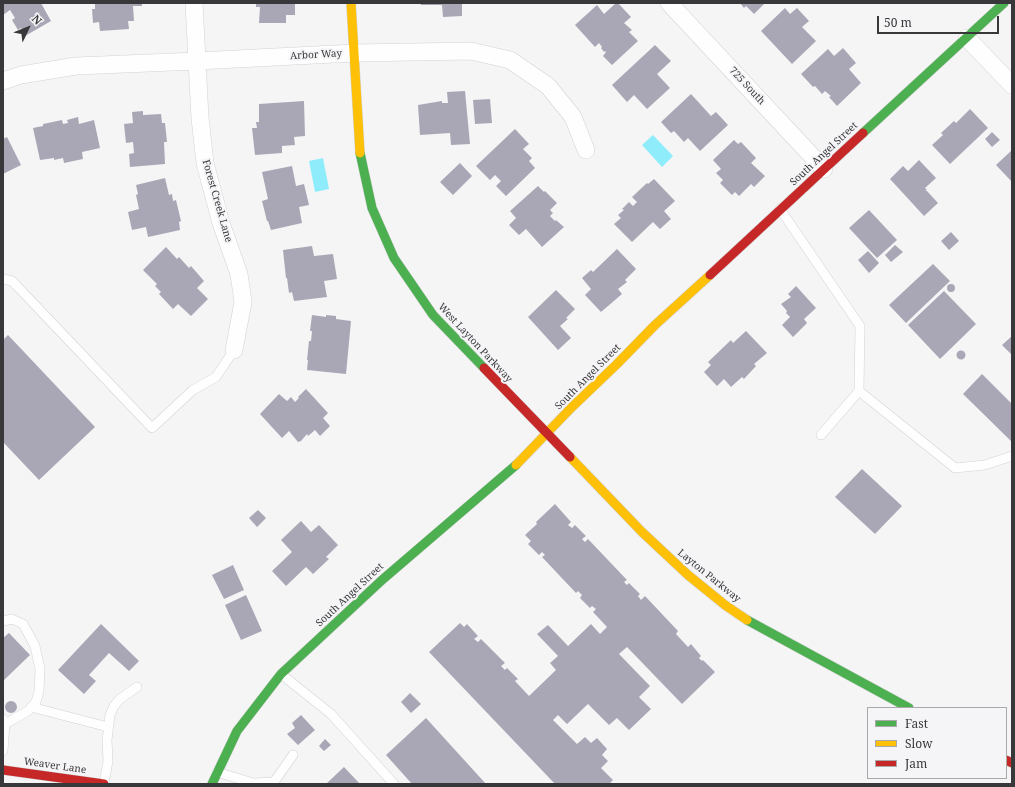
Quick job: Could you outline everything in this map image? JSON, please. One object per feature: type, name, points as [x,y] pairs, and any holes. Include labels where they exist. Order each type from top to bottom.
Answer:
[{"type":"main road","name":"West Layton Parkway","points":[[351,3],[360,156],[372,208],[394,258],[433,315],[547,434]]},
{"type":"main road","name":"South Angel Street","points":[[212,784],[237,731],[281,674],[382,580],[522,460],[655,325],[1004,3]]},
{"type":"main road","name":"Layton Parkway","points":[[547,434],[642,532],[688,575],[725,605],[782,640],[907,707]]},
{"type":"main road","name":"Weaver Lane","points":[[3,770],[104,784]]},
{"type":"street","name":"Forest Creek Lane","points":[[194,3],[200,118],[205,163],[222,223],[239,274],[243,302],[234,350]]},
{"type":"street","name":"725 South","points":[[669,3],[824,169]]},
{"type":"street","points":[[967,38],[1012,85]]},
{"type":"street","name":"Arbor Way","points":[[3,81],[21,75],[76,66],[354,53],[471,51],[510,60],[548,86],[573,117],[586,150]]},
{"type":"lane","points":[[780,209],[860,326],[859,391],[821,435]]},
{"type":"lane","points":[[3,279],[12,281],[152,428],[193,390],[216,377],[234,350]]},
{"type":"lane","points":[[859,391],[955,468],[985,465],[1012,456]]},
{"type":"lane","points":[[3,622],[12,619],[23,624],[35,646],[40,669],[39,691],[36,702],[28,711],[4,721],[3,751]]},
{"type":"lane","points":[[281,674],[331,714],[394,784]]},
{"type":"lane","points":[[104,784],[108,761],[108,727],[110,715],[114,706],[137,687]]},
{"type":"lane","points":[[31,707],[108,727]]},
{"type":"lane","points":[[217,772],[253,783],[274,782],[293,755]]},
{"type":"water","points":[[653,135],[673,156],[662,167],[642,145]]},
{"type":"water","points":[[323,158],[329,189],[315,192],[309,161]]},
{"type":"building","points":[[3,3],[41,3],[51,21],[25,36],[21,28],[18,30],[12,20],[15,18],[10,10],[3,15]]},
{"type":"building","points":[[95,3],[142,3],[142,6],[133,6],[134,21],[128,21],[129,29],[100,31],[99,22],[93,23],[92,9],[95,9]]},
{"type":"building","points":[[256,3],[295,3],[295,15],[286,15],[286,23],[259,23],[260,7],[256,7]]},
{"type":"building","points":[[420,3],[462,3],[462,16],[443,17],[442,5],[421,5]]},
{"type":"building","points":[[616,3],[618,3],[631,17],[624,23],[632,30],[629,32],[638,41],[612,65],[603,56],[606,52],[604,52],[599,43],[595,47],[575,25],[597,5],[604,14]]},
{"type":"building","points":[[740,3],[765,3],[754,14],[746,6],[744,8]]},
{"type":"building","points":[[785,8],[790,14],[797,8],[809,21],[802,27],[816,41],[792,64],[761,31]]},
{"type":"building","points":[[655,45],[671,61],[657,74],[670,88],[647,109],[634,95],[627,102],[612,85]]},
{"type":"building","points":[[843,48],[856,63],[849,69],[861,83],[837,106],[829,97],[831,96],[825,91],[822,94],[801,74],[828,49],[834,56]]},
{"type":"building","points":[[465,91],[470,144],[451,145],[450,133],[420,135],[418,105],[442,101],[442,103],[448,103],[447,92]]},
{"type":"building","points":[[691,94],[711,116],[716,112],[728,125],[700,151],[688,138],[684,142],[674,131],[671,133],[661,122]]},
{"type":"building","points":[[490,99],[492,123],[475,124],[473,100]]},
{"type":"building","points":[[304,101],[305,136],[294,137],[295,145],[282,146],[282,153],[255,155],[252,128],[257,128],[256,122],[259,122],[259,104]]},
{"type":"building","points":[[970,109],[988,128],[950,164],[932,145],[943,135],[941,133],[954,121],[956,123]]},
{"type":"building","points":[[143,111],[143,115],[161,114],[162,123],[165,123],[167,142],[164,142],[165,164],[130,167],[129,154],[134,153],[133,142],[126,143],[124,124],[133,123],[132,112]]},
{"type":"building","points":[[78,117],[79,124],[94,120],[100,148],[82,152],[83,159],[64,163],[63,158],[54,160],[54,158],[40,160],[33,128],[62,120],[63,124],[68,123],[67,120]]},
{"type":"building","points":[[515,129],[529,144],[523,149],[532,158],[529,161],[535,168],[506,196],[496,186],[501,181],[495,175],[490,180],[476,166]]},
{"type":"building","points":[[992,132],[1000,140],[992,147],[985,139]]},
{"type":"building","points":[[7,137],[21,165],[3,174],[3,139]]},
{"type":"building","points":[[734,140],[738,144],[741,142],[756,158],[751,163],[765,176],[754,187],[751,184],[739,196],[735,192],[732,195],[720,183],[723,180],[716,173],[721,169],[713,160]]},
{"type":"building","points":[[1012,150],[1012,182],[996,165]]},
{"type":"building","points":[[919,160],[936,178],[925,188],[927,190],[925,191],[927,191],[938,203],[924,216],[890,179],[903,166],[908,171]]},
{"type":"building","points":[[460,163],[472,176],[453,195],[440,182]]},
{"type":"building","points":[[292,166],[296,186],[304,184],[309,205],[299,207],[302,223],[271,230],[262,201],[268,199],[262,172]]},
{"type":"building","points":[[165,178],[169,195],[172,194],[173,201],[176,200],[181,221],[179,222],[180,230],[148,237],[146,227],[132,230],[128,212],[139,209],[136,195],[138,194],[136,185]]},
{"type":"building","points":[[654,179],[675,201],[664,211],[671,219],[660,229],[653,222],[632,242],[614,224],[621,218],[618,215],[624,210],[622,209],[629,202],[633,206],[637,202],[632,197],[647,183],[648,184]]},
{"type":"building","points":[[538,186],[557,203],[550,210],[553,213],[550,216],[564,227],[542,247],[526,229],[519,235],[509,225],[516,218],[510,211]]},
{"type":"building","points":[[869,210],[897,240],[877,258],[849,228]]},
{"type":"building","points":[[951,232],[959,241],[949,250],[941,241]]},
{"type":"building","points":[[895,245],[903,252],[891,262],[885,255]]},
{"type":"building","points":[[312,246],[314,256],[333,254],[337,279],[324,281],[327,297],[294,301],[292,292],[289,293],[283,250]]},
{"type":"building","points":[[166,247],[177,259],[179,257],[189,268],[191,266],[204,281],[197,288],[208,299],[191,316],[178,304],[173,309],[159,294],[161,292],[155,286],[157,284],[143,270]]},
{"type":"building","points":[[617,249],[636,269],[625,280],[627,282],[618,289],[622,294],[601,312],[585,295],[591,289],[582,278],[591,270],[593,272]]},
{"type":"building","points":[[868,251],[879,263],[869,273],[858,260]]},
{"type":"building","points":[[933,264],[950,281],[906,323],[889,305]]},
{"type":"building","points":[[949,284],[953,284],[955,288],[953,292],[949,292],[947,290],[947,286]]},
{"type":"building","points":[[796,286],[816,308],[804,319],[807,323],[793,337],[782,325],[790,317],[781,304],[791,297],[788,294]]},
{"type":"building","points":[[556,290],[575,309],[566,318],[568,319],[560,326],[571,338],[558,350],[528,317]]},
{"type":"building","points":[[944,291],[976,324],[940,359],[908,325]]},
{"type":"building","points":[[312,315],[326,317],[326,315],[336,316],[336,319],[351,321],[346,374],[307,370],[309,341],[311,341],[312,331],[310,331]]},
{"type":"building","points":[[746,331],[767,353],[754,364],[756,366],[744,379],[742,377],[731,387],[724,379],[717,386],[704,372],[711,365],[708,362],[731,340],[733,343]]},
{"type":"building","points":[[8,335],[95,427],[39,480],[3,442],[3,340]]},
{"type":"building","points":[[1012,336],[1012,355],[1002,345]]},
{"type":"building","points":[[961,350],[966,355],[961,360],[956,355]]},
{"type":"building","points":[[982,374],[1012,404],[1012,442],[963,394]]},
{"type":"building","points":[[306,389],[328,413],[323,418],[330,426],[320,436],[315,430],[308,436],[307,434],[301,441],[298,442],[289,431],[282,438],[260,414],[279,394],[287,401],[291,397],[295,402]]},
{"type":"building","points":[[862,469],[902,506],[875,534],[835,497]]},
{"type":"building","points":[[555,504],[571,522],[568,525],[572,528],[575,525],[586,536],[582,539],[585,542],[588,539],[627,580],[624,582],[627,585],[629,583],[640,594],[638,596],[641,600],[645,596],[678,631],[676,634],[688,647],[691,644],[701,656],[699,658],[715,672],[682,704],[627,647],[619,654],[650,686],[639,697],[651,709],[629,730],[617,718],[609,725],[588,704],[567,724],[558,715],[553,720],[577,744],[585,737],[591,743],[597,738],[607,749],[602,755],[608,761],[601,768],[613,780],[609,784],[555,784],[429,652],[460,623],[464,627],[467,624],[478,636],[474,639],[478,642],[481,639],[505,663],[501,666],[505,670],[507,668],[518,679],[515,681],[529,696],[556,670],[550,663],[558,656],[537,634],[548,625],[568,646],[591,624],[600,634],[607,627],[593,612],[596,609],[592,606],[590,608],[580,598],[582,595],[578,591],[576,593],[542,557],[545,555],[542,552],[539,555],[528,544],[531,541],[525,535]]},
{"type":"building","points":[[258,510],[266,518],[257,527],[249,518]]},
{"type":"building","points":[[301,521],[311,532],[319,525],[338,545],[326,557],[329,559],[313,574],[306,567],[286,586],[272,571],[292,552],[281,540]]},
{"type":"building","points":[[233,565],[244,590],[224,599],[212,575]]},
{"type":"building","points":[[246,595],[262,631],[241,640],[225,605]]},
{"type":"building","points":[[101,624],[139,661],[129,671],[109,653],[89,675],[96,681],[84,694],[58,670]]},
{"type":"building","points":[[9,633],[30,655],[3,681],[3,638]]},
{"type":"building","points":[[410,693],[421,704],[411,713],[401,702]]},
{"type":"building","points":[[11,701],[15,703],[17,707],[15,711],[11,713],[7,711],[5,707],[7,703]]},
{"type":"building","points":[[301,715],[315,730],[298,745],[287,734],[295,728],[292,723]]},
{"type":"building","points":[[426,718],[486,784],[412,784],[386,755]]},
{"type":"building","points":[[325,739],[331,745],[324,751],[319,746]]},
{"type":"building","points":[[344,767],[360,784],[326,784]]},
{"type":"traffic: fast","points":[[863,133],[1004,3]]},
{"type":"traffic: fast","points":[[360,153],[372,208],[394,258],[433,315],[484,368]]},
{"type":"traffic: fast","points":[[212,784],[237,731],[281,674],[382,580],[516,465]]},
{"type":"traffic: fast","points":[[747,620],[907,707]]},
{"type":"traffic: slow","points":[[351,3],[360,153]]},
{"type":"traffic: slow","points":[[516,465],[655,325],[710,275]]},
{"type":"traffic: slow","points":[[570,457],[642,532],[688,575],[725,605],[747,620]]},
{"type":"traffic: jam","points":[[710,275],[863,133]]},
{"type":"traffic: jam","points":[[484,368],[570,457]]},
{"type":"traffic: jam","points":[[1007,760],[1012,763]]},
{"type":"traffic: jam","points":[[3,770],[104,784]]}]
